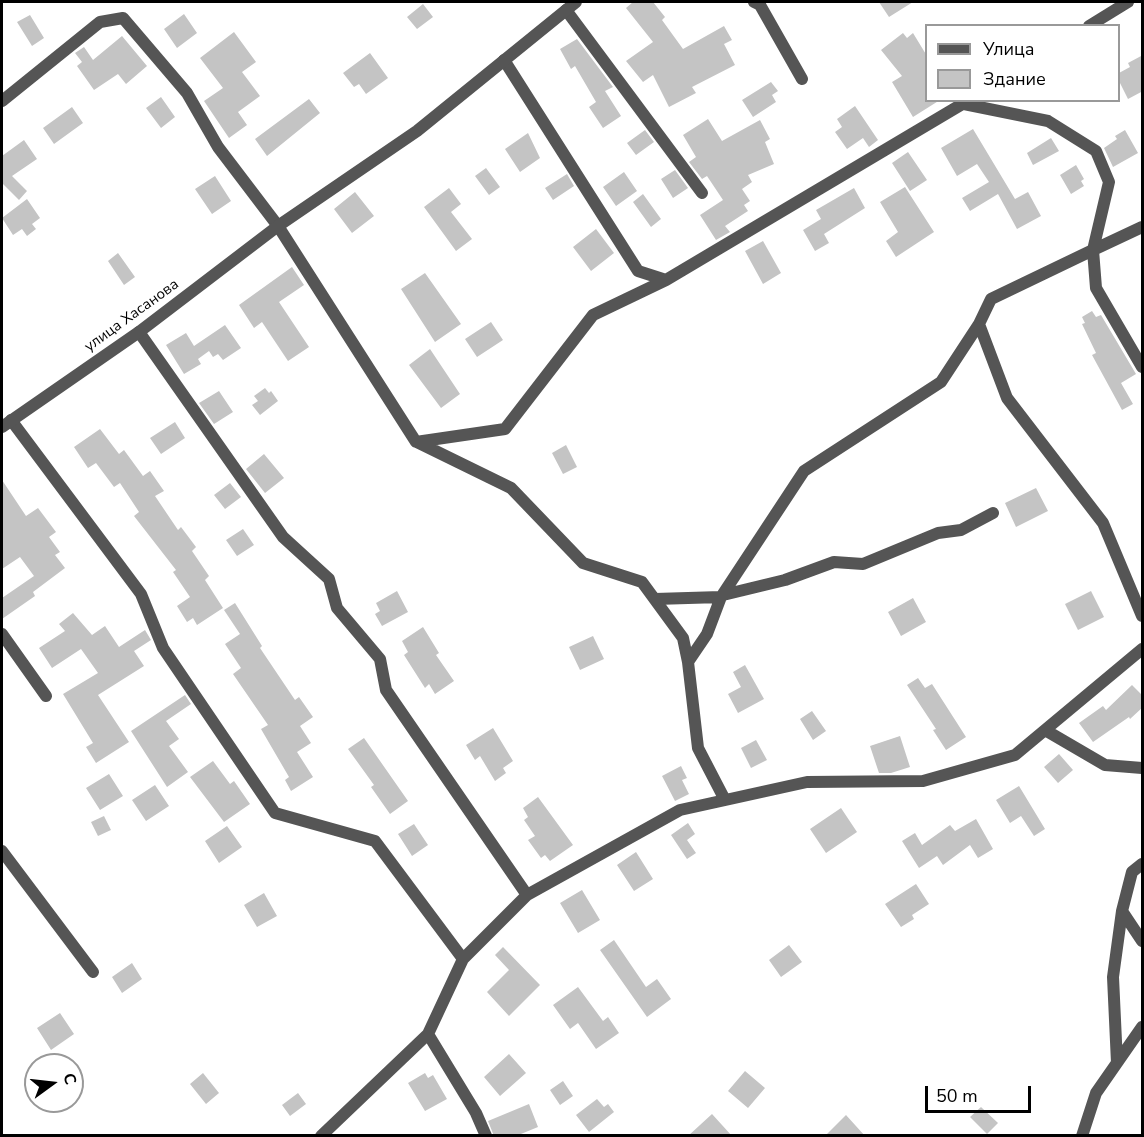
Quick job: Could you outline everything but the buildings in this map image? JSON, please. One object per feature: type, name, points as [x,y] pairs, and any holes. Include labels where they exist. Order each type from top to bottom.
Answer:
[{"type":"street","name":"улица Хасанова","points":[[6,424],[139,332],[278,226],[417,131],[576,2]]},
{"type":"street","points":[[754,2],[760,5],[802,79]]},
{"type":"street","points":[[1092,24],[1128,2]]},
{"type":"street","points":[[566,10],[702,193]]},
{"type":"street","points":[[2,101],[100,22],[123,18],[187,93],[218,147],[278,226],[416,442],[511,488],[583,563],[642,582],[683,638],[698,748],[725,800]]},
{"type":"street","points":[[504,60],[638,271],[666,280]]},
{"type":"street","points":[[416,442],[505,429],[593,315],[666,280],[966,102],[1048,121],[1096,151],[1109,182],[1093,250],[1096,288],[1143,367]]},
{"type":"street","points":[[688,662],[707,634],[722,596],[804,471],[941,382],[979,324],[992,299],[1143,227]]},
{"type":"street","points":[[979,324],[1006,398],[1103,523],[1143,616]]},
{"type":"street","points":[[139,332],[283,537],[328,579],[337,608],[380,659],[386,690],[527,896]]},
{"type":"street","points":[[6,424],[141,594],[163,648],[275,813],[375,841],[463,959]]},
{"type":"street","points":[[655,599],[722,596],[785,580],[834,562],[862,564],[938,533],[961,530],[993,513]]},
{"type":"street","points":[[2,634],[46,696]]},
{"type":"street","points":[[321,1136],[428,1034],[463,959],[527,896],[680,810],[807,782],[923,781],[1015,755],[1143,649]]},
{"type":"street","points":[[1045,730],[1105,765],[1143,768]]},
{"type":"street","points":[[2,851],[93,972]]},
{"type":"street","points":[[1117,1063],[1113,977],[1122,911],[1132,872],[1143,864]]},
{"type":"street","points":[[1122,911],[1143,941]]},
{"type":"street","points":[[1082,1136],[1096,1093],[1143,1027]]},
{"type":"street","points":[[428,1034],[476,1113],[486,1136]]}]
